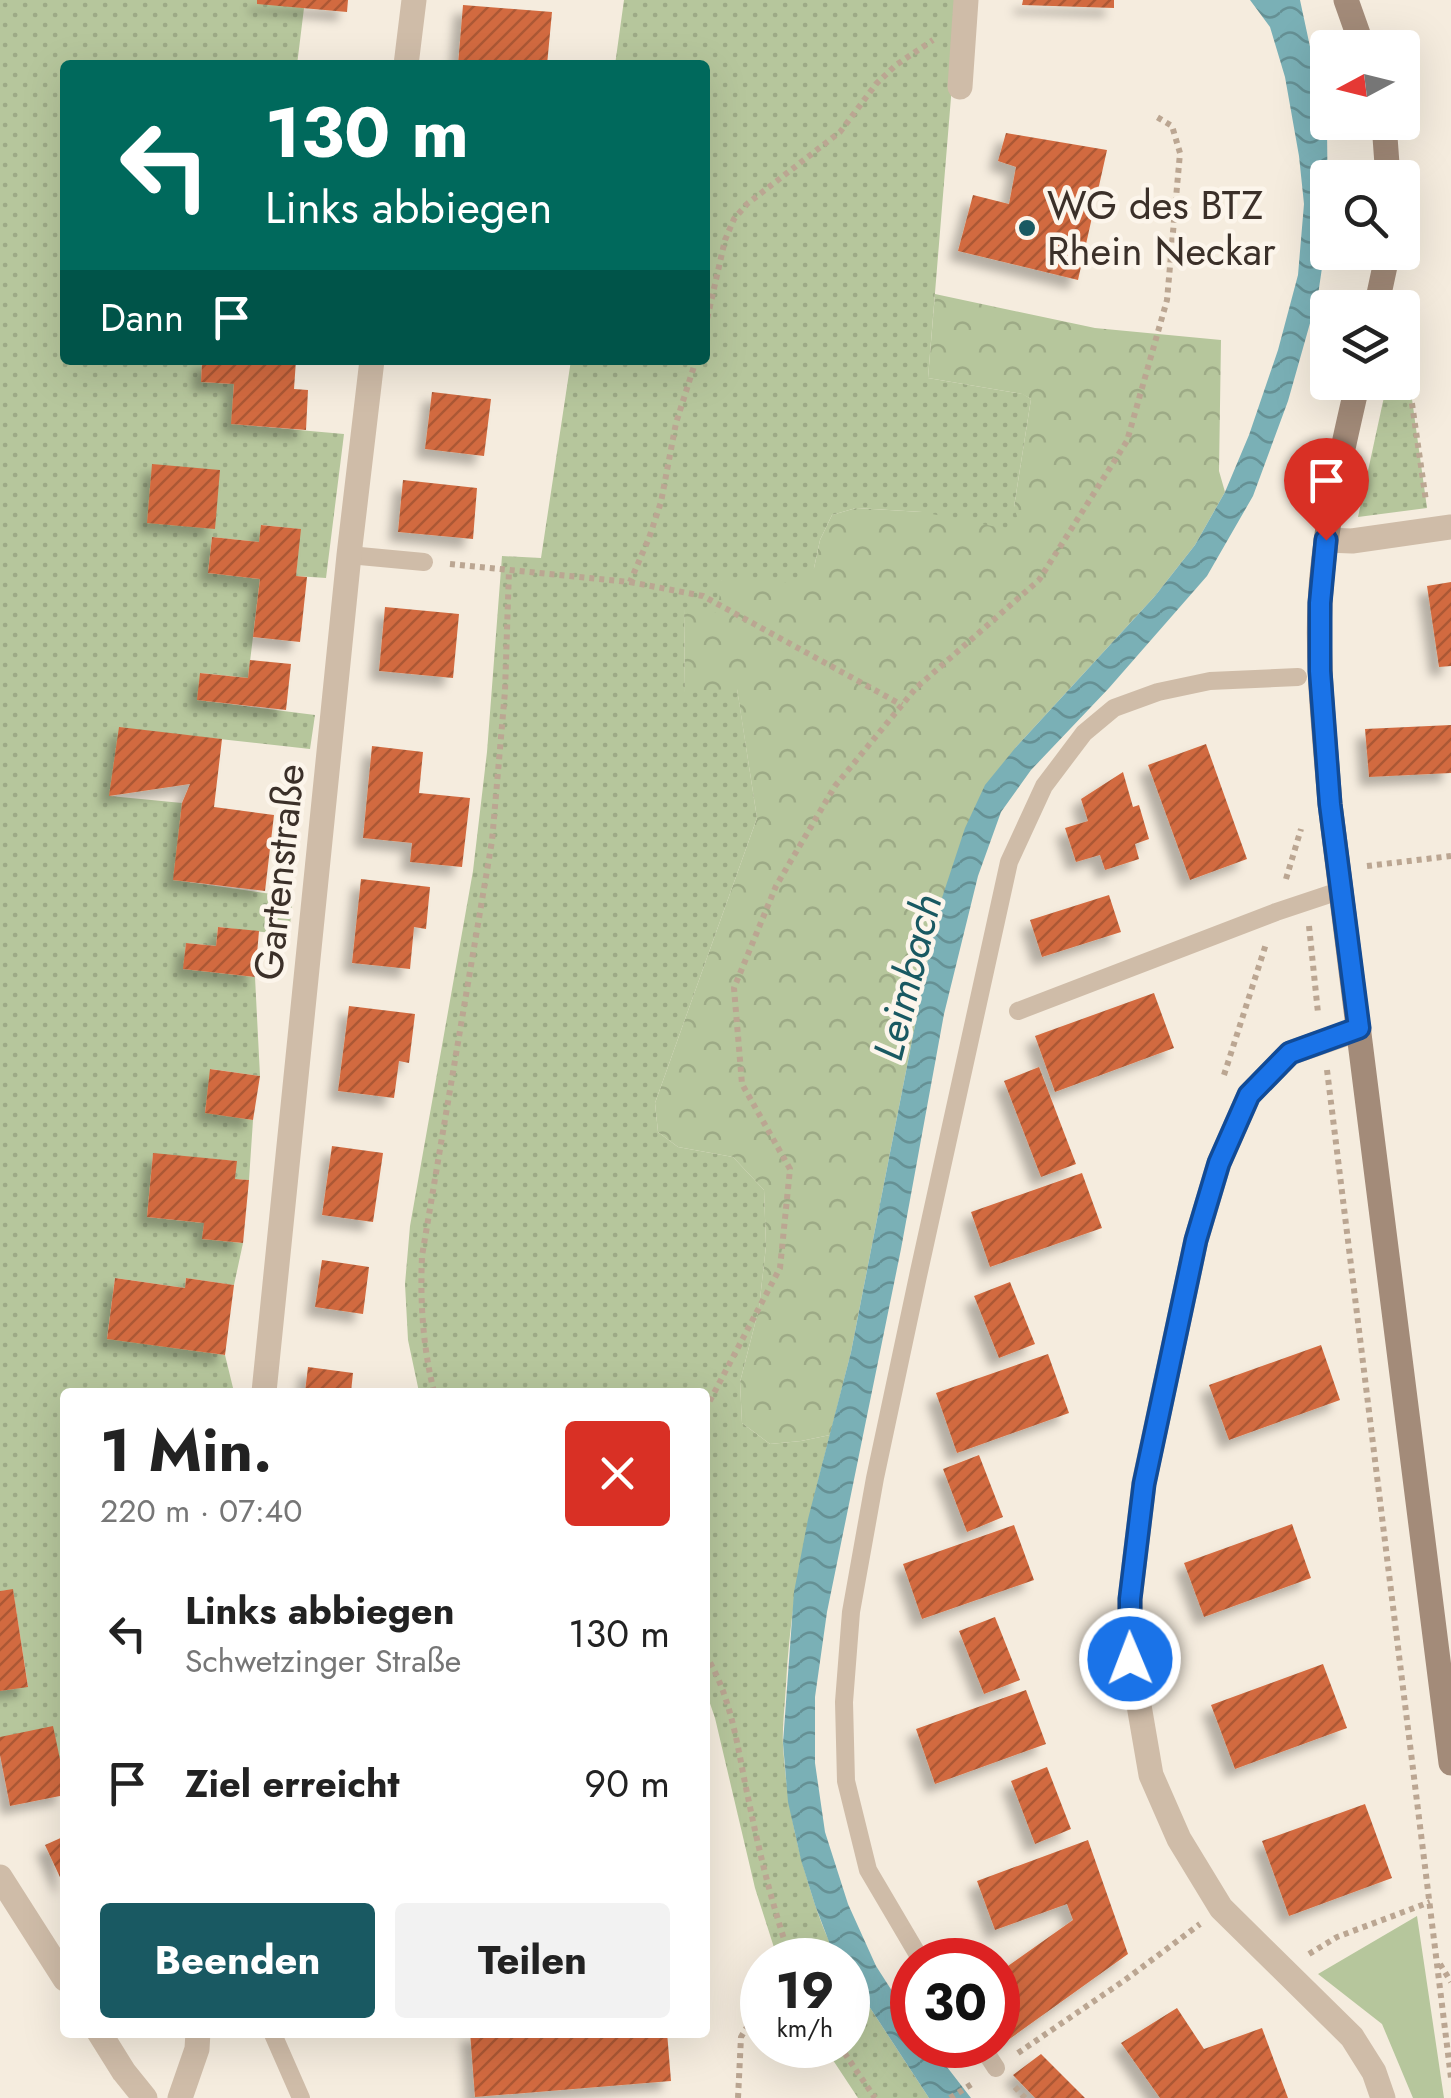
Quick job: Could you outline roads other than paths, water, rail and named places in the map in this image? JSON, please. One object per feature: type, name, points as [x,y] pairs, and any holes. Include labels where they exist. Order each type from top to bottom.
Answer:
[{"type":"street","points":[[407,60],[414,0]]},
{"type":"street","points":[[1346,0],[1356,30]]},
{"type":"street","points":[[960,87],[966,12]]},
{"type":"street","name":"Gartenstraße","points":[[264,1388],[371,365]]},
{"type":"street","points":[[1354,400],[1326,540],[1320,603],[1320,671],[1330,804],[1451,1762]]},
{"type":"street","points":[[1326,540],[1352,541],[1441,528]]},
{"type":"street","points":[[1359,1028],[1290,1053],[1249,1095],[1219,1163],[1196,1240],[1148,1465],[1130,1599],[1130,1659],[1151,1775],[1178,1839],[1220,1908],[1352,2037],[1374,2072],[1383,2098]]},
{"type":"street","points":[[0,1877],[60,1971]]},
{"type":"street","points":[[103,2038],[144,2098]]},
{"type":"street","points":[[180,2098],[198,2038]]},
{"type":"lane","points":[[349,555],[424,562]]},
{"type":"lane","points":[[907,1938],[868,1870],[846,1781],[844,1702],[850,1630],[883,1441],[1009,862],[1044,786],[1084,733],[1114,708],[1158,692],[1210,681],[1298,677]]},
{"type":"lane","points":[[1018,1012],[1342,890]]},
{"type":"lane","points":[[275,2038],[301,2098]]},
{"type":"water","points":[[1250,0],[1300,0],[1310,47],[1310,140],[1327,140],[1327,160],[1310,160],[1310,270],[1322,270],[1319,290],[1310,290],[1310,323],[1288,401],[1253,496],[1207,576],[1031,770],[1001,812],[978,876],[944,1014],[827,1612],[815,1697],[815,1763],[825,1832],[863,1938],[828,1938],[801,1860],[788,1802],[783,1743],[794,1592],[808,1519],[851,1352],[937,913],[965,828],[985,785],[1155,596],[1195,545],[1225,492],[1249,435],[1298,275],[1304,204],[1285,77],[1270,27]]},
{"type":"water","points":[[870,1953],[890,1988],[890,2038],[870,2008]]},
{"type":"water","points":[[909,2068],[948,2068],[971,2098],[929,2098]]},
{"type":"place","name":"WG des BTZ Rhein Neckar","points":[[1027,228]]},
{"type":"water label","name":"Leimbach","points":[[907,977]]}]
